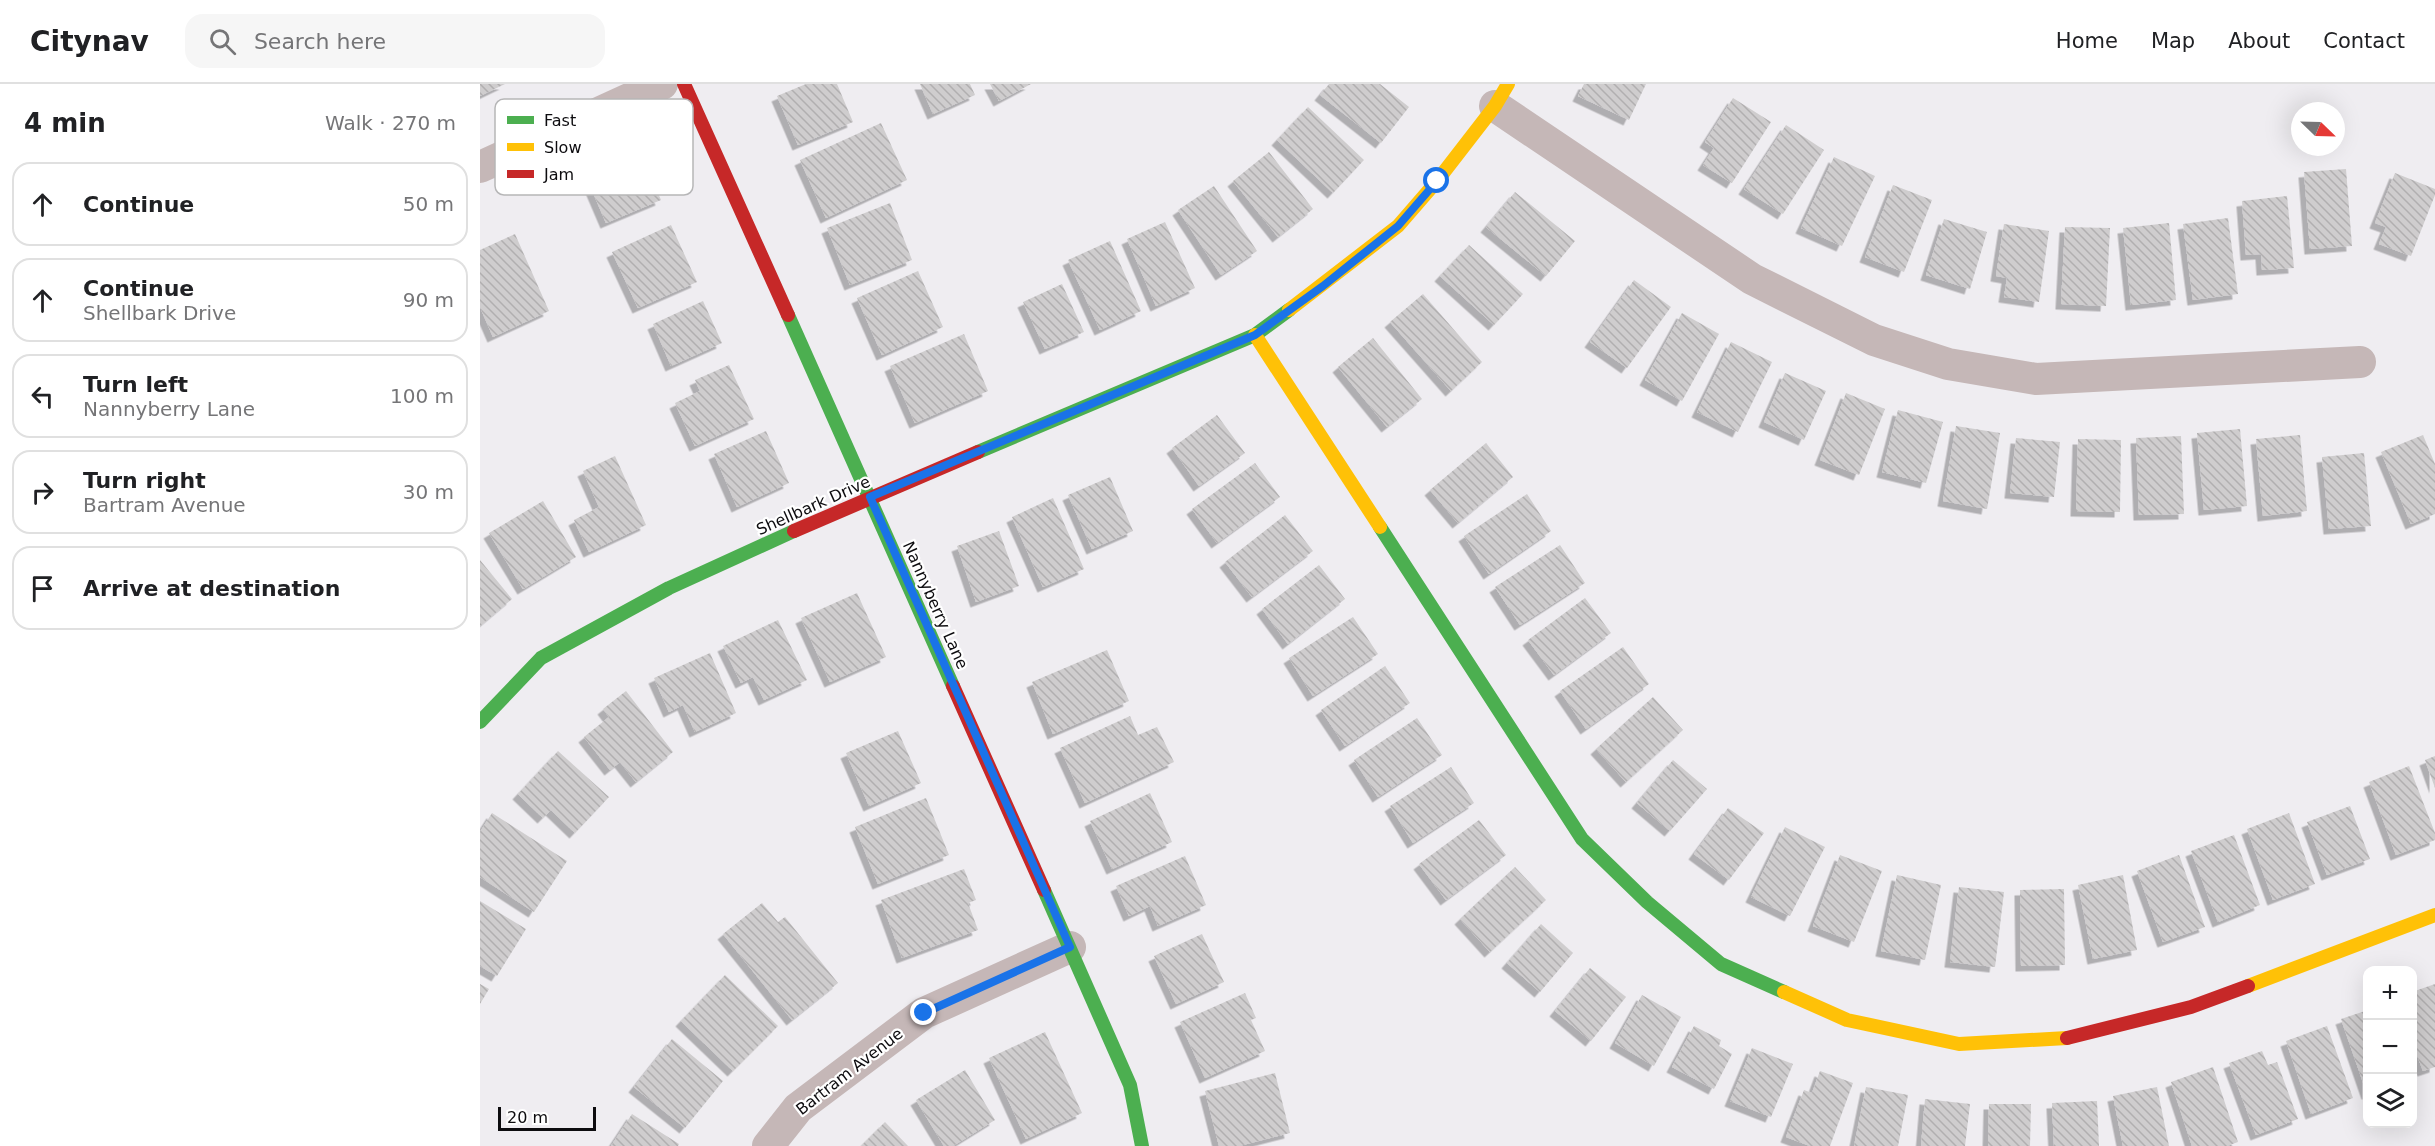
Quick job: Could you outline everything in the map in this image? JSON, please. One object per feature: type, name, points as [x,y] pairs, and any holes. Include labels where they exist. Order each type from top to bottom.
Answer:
[{"type":"street","points":[[629,99],[662,84]]},
{"type":"street","name":"Nannyberry Lane","points":[[684,84],[691,99]]},
{"type":"street","points":[[1502,95],[1752,279],[1874,340],[1948,364],[2036,379],[2360,362]]},
{"type":"street","name":"Shellbark Drive","points":[[480,722],[541,658],[669,588],[870,497],[1255,335],[1323,286],[1398,226],[1437,181],[1502,95]]},
{"type":"street","name":"Nannyberry Lane","points":[[693,104],[1130,1085],[1142,1146]]},
{"type":"street","points":[[480,167],[495,160]]},
{"type":"street","points":[[1255,335],[1582,838],[1647,902],[1721,963],[1847,1020],[1959,1044],[2061,1039],[2191,1007],[2435,915]]},
{"type":"street","name":"Bartram Avenue","points":[[768,1146],[798,1108],[924,1013],[1070,947]]},
{"type":"building","points":[[480,84],[505,84],[480,96]]},
{"type":"building","points":[[806,84],[837,84],[853,122],[798,145],[777,96]]},
{"type":"building","points":[[920,84],[970,84],[975,95],[933,114]]},
{"type":"building","points":[[990,84],[1031,84],[999,101]]},
{"type":"building","points":[[1329,84],[1380,84],[1409,107],[1381,143],[1320,95]]},
{"type":"building","points":[[1584,84],[1646,84],[1629,120],[1578,96]]},
{"type":"building","points":[[1733,98],[1771,122],[1732,183],[1703,165],[1714,148],[1705,142]]},
{"type":"building","points":[[1308,107],[1364,160],[1333,193],[1277,140]]},
{"type":"building","points":[[881,123],[907,180],[826,218],[800,160]]},
{"type":"building","points":[[1786,125],[1824,150],[1783,214],[1744,189]]},
{"type":"building","points":[[1269,152],[1313,209],[1278,237],[1233,181]]},
{"type":"building","points":[[1834,157],[1875,176],[1842,246],[1801,228]]},
{"type":"building","points":[[2346,169],[2352,246],[2310,249],[2304,172]]},
{"type":"building","points":[[2395,173],[2435,189],[2435,195],[2411,256],[2379,244],[2386,227],[2375,223]]},
{"type":"building","points":[[1893,185],[1932,200],[1904,272],[1865,257]]},
{"type":"building","points":[[1214,186],[1257,251],[1221,275],[1178,210]]},
{"type":"building","points":[[1515,192],[1575,241],[1546,276],[1486,227]]},
{"type":"building","points":[[594,195],[659,195],[661,200],[606,223]]},
{"type":"building","points":[[2287,196],[2294,268],[2262,270],[2261,254],[2246,255],[2242,201]]},
{"type":"building","points":[[890,203],[912,260],[850,285],[827,228]]},
{"type":"building","points":[[2228,218],[2238,294],[2193,300],[2183,224]]},
{"type":"building","points":[[1944,219],[1987,232],[1970,289],[1926,275]]},
{"type":"building","points":[[1165,222],[1195,288],[1156,306],[1127,239]]},
{"type":"building","points":[[2169,223],[2176,300],[2131,305],[2123,228]]},
{"type":"building","points":[[2004,224],[2049,231],[2039,302],[2004,297],[2007,278],[1996,276]]},
{"type":"building","points":[[671,225],[697,282],[638,308],[612,252]]},
{"type":"building","points":[[2065,227],[2110,228],[2106,306],[2061,304]]},
{"type":"building","points":[[515,234],[549,311],[493,337],[480,307],[480,250]]},
{"type":"building","points":[[1110,241],[1141,311],[1100,330],[1068,260]]},
{"type":"building","points":[[1469,245],[1523,294],[1494,325],[1440,276]]},
{"type":"building","points":[[918,271],[943,327],[882,355],[857,298]]},
{"type":"building","points":[[1634,280],[1671,307],[1627,368],[1590,342]]},
{"type":"building","points":[[1062,284],[1084,332],[1045,349],[1023,302]]},
{"type":"building","points":[[1423,294],[1482,362],[1451,391],[1390,322]]},
{"type":"building","points":[[703,301],[722,343],[671,366],[653,324]]},
{"type":"building","points":[[1682,313],[1719,334],[1682,401],[1645,380]]},
{"type":"building","points":[[964,334],[988,391],[915,423],[890,366]]},
{"type":"building","points":[[1373,338],[1422,399],[1387,427],[1338,367]]},
{"type":"building","points":[[1731,342],[1772,362],[1738,432],[1697,412]]},
{"type":"building","points":[[729,365],[754,419],[695,446],[675,403],[700,391],[695,380]]},
{"type":"building","points":[[1785,373],[1826,391],[1804,440],[1764,422]]},
{"type":"building","points":[[1846,393],[1885,409],[1859,475],[1820,460]]},
{"type":"building","points":[[1898,410],[1943,422],[1926,483],[1882,472]]},
{"type":"building","points":[[1217,415],[1245,453],[1199,486],[1172,448]]},
{"type":"building","points":[[1956,426],[2000,433],[1987,509],[1943,501]]},
{"type":"building","points":[[2240,429],[2247,506],[2204,510],[2197,433]]},
{"type":"building","points":[[766,431],[789,483],[737,507],[714,454]]},
{"type":"building","points":[[2300,435],[2307,511],[2263,516],[2256,439]]},
{"type":"building","points":[[2423,435],[2435,464],[2435,514],[2411,524],[2381,452]]},
{"type":"building","points":[[2181,436],[2184,514],[2139,515],[2136,438]]},
{"type":"building","points":[[2016,438],[2060,442],[2054,497],[2010,493]]},
{"type":"building","points":[[2078,439],[2121,440],[2120,512],[2076,511]]},
{"type":"building","points":[[1486,443],[1513,477],[1458,523],[1430,490]]},
{"type":"building","points":[[2364,453],[2371,526],[2329,529],[2322,457]]},
{"type":"building","points":[[615,456],[646,525],[589,552],[574,520],[599,507],[583,471]]},
{"type":"building","points":[[1255,463],[1280,497],[1217,543],[1192,509]]},
{"type":"building","points":[[1110,477],[1133,531],[1092,549],[1068,495]]},
{"type":"building","points":[[1527,494],[1551,531],[1489,574],[1464,536]]},
{"type":"building","points":[[1053,498],[1084,569],[1043,587],[1012,517]]},
{"type":"building","points":[[543,501],[576,557],[523,589],[489,533]]},
{"type":"building","points":[[1285,515],[1313,551],[1252,597],[1225,562]]},
{"type":"building","points":[[999,531],[1019,586],[976,602],[957,546]]},
{"type":"building","points":[[1560,545],[1585,583],[1520,625],[1495,587]]},
{"type":"building","points":[[480,560],[512,599],[480,626]]},
{"type":"building","points":[[1319,565],[1345,599],[1288,644],[1262,609]]},
{"type":"building","points":[[857,593],[886,657],[830,682],[801,618]]},
{"type":"building","points":[[1585,598],[1611,633],[1554,675],[1528,640]]},
{"type":"building","points":[[1353,617],[1378,654],[1313,696],[1289,658]]},
{"type":"building","points":[[778,620],[807,680],[764,700],[753,677],[741,683],[723,646]]},
{"type":"building","points":[[1623,647],[1649,684],[1586,729],[1560,691]]},
{"type":"building","points":[[1107,650],[1129,701],[1053,734],[1032,682]]},
{"type":"building","points":[[710,653],[736,713],[695,732],[683,705],[669,712],[654,678]]},
{"type":"building","points":[[1385,666],[1410,703],[1345,746],[1321,710]]},
{"type":"building","points":[[626,691],[673,752],[636,782],[620,762],[610,770],[584,737],[609,717],[603,709]]},
{"type":"building","points":[[1653,697],[1683,730],[1626,782],[1596,749]]},
{"type":"building","points":[[1130,716],[1138,735],[1157,727],[1174,762],[1085,803],[1060,748]]},
{"type":"building","points":[[1417,718],[1442,755],[1378,797],[1354,760]]},
{"type":"building","points":[[898,731],[921,783],[869,806],[846,753]]},
{"type":"building","points":[[558,751],[609,797],[575,833],[551,810],[543,818],[518,794]]},
{"type":"building","points":[[2435,756],[2435,788],[2425,760]]},
{"type":"building","points":[[1673,760],[1707,789],[1670,831],[1637,803]]},
{"type":"building","points":[[2409,766],[2435,833],[2435,840],[2396,855],[2369,782]]},
{"type":"building","points":[[1451,767],[1474,803],[1413,843],[1390,806]]},
{"type":"building","points":[[1150,793],[1172,842],[1112,869],[1090,821]]},
{"type":"building","points":[[926,798],[949,855],[878,884],[855,827]]},
{"type":"building","points":[[2350,806],[2370,859],[2327,875],[2307,822]]},
{"type":"building","points":[[1728,808],[1764,833],[1729,880],[1694,854]]},
{"type":"building","points":[[492,813],[567,861],[534,912],[480,877],[480,832]]},
{"type":"building","points":[[2289,813],[2315,884],[2273,900],[2247,829]]},
{"type":"building","points":[[1479,820],[1506,855],[1446,900],[1419,864]]},
{"type":"building","points":[[1785,827],[1825,847],[1790,916],[1751,897]]},
{"type":"building","points":[[2234,835],[2260,905],[2218,922],[2191,851]]},
{"type":"building","points":[[1840,855],[1882,871],[1854,942],[1813,926]]},
{"type":"building","points":[[2179,855],[2205,927],[2163,942],[2137,871]]},
{"type":"building","points":[[1185,856],[1206,905],[1158,926],[1150,906],[1129,916],[1116,886]]},
{"type":"building","points":[[1515,867],[1546,900],[1490,952],[1460,919]]},
{"type":"building","points":[[964,869],[976,900],[968,903],[978,930],[902,958],[881,900]]},
{"type":"building","points":[[1897,875],[1941,885],[1925,960],[1881,951]]},
{"type":"building","points":[[2123,875],[2137,950],[2093,959],[2078,885]]},
{"type":"building","points":[[1959,887],[2004,892],[1995,967],[1950,962]]},
{"type":"building","points":[[2064,889],[2065,965],[2021,966],[2020,890]]},
{"type":"building","points":[[480,901],[526,929],[497,976],[480,966]]},
{"type":"building","points":[[762,903],[778,922],[785,917],[838,983],[792,1020],[723,934]]},
{"type":"building","points":[[1541,924],[1573,953],[1540,992],[1507,963]]},
{"type":"building","points":[[1202,934],[1224,982],[1176,1004],[1154,956]]},
{"type":"building","points":[[1590,968],[1626,997],[1591,1041],[1555,1011]]},
{"type":"building","points":[[725,975],[778,1026],[733,1071],[681,1021]]},
{"type":"building","points":[[480,984],[489,989],[480,1004]]},
{"type":"building","points":[[2435,984],[2435,1067],[2423,1071],[2417,1055],[2417,990]]},
{"type":"building","points":[[1245,993],[1256,1018],[1251,1020],[1265,1051],[1205,1078],[1180,1022]]},
{"type":"building","points":[[1642,995],[1681,1017],[1654,1066],[1615,1043]]},
{"type":"building","points":[[2363,1012],[2363,1082],[2341,1019]]},
{"type":"building","points":[[1694,1026],[1721,1040],[1719,1046],[1732,1054],[1714,1089],[1672,1067]]},
{"type":"building","points":[[2327,1026],[2353,1098],[2311,1114],[2286,1041]]},
{"type":"building","points":[[1045,1032],[1082,1113],[1026,1139],[989,1058]]},
{"type":"building","points":[[672,1039],[723,1081],[685,1128],[634,1087]]},
{"type":"building","points":[[1752,1048],[1793,1064],[1771,1117],[1730,1101]]},
{"type":"building","points":[[2262,1051],[2268,1065],[2277,1062],[2298,1119],[2256,1135],[2229,1063]]},
{"type":"building","points":[[2213,1067],[2238,1142],[2227,1146],[2192,1146],[2171,1082]]},
{"type":"building","points":[[965,1070],[995,1120],[953,1146],[944,1146],[916,1100]]},
{"type":"building","points":[[1820,1071],[1853,1083],[1830,1146],[1810,1146],[1786,1137],[1804,1090],[1812,1093]]},
{"type":"building","points":[[1275,1073],[1290,1133],[1239,1146],[1219,1146],[1205,1091]]},
{"type":"building","points":[[1866,1087],[1908,1095],[1898,1146],[1854,1146]]},
{"type":"building","points":[[2157,1087],[2169,1146],[2123,1146],[2113,1096]]},
{"type":"building","points":[[1925,1099],[1970,1104],[1965,1146],[1921,1146]]},
{"type":"building","points":[[2097,1101],[2099,1146],[2054,1146],[2052,1103]]},
{"type":"building","points":[[1989,1104],[2031,1104],[2030,1146],[1988,1146]]},
{"type":"building","points":[[632,1114],[679,1144],[678,1146],[611,1146]]},
{"type":"building","points":[[885,1122],[908,1146],[861,1146]]},
{"type":"traffic: fast","points":[[978,452],[1255,335],[1289,310]]},
{"type":"traffic: fast","points":[[788,315],[953,686]]},
{"type":"traffic: fast","points":[[1380,527],[1582,839],[1647,902],[1721,964],[1784,992]]},
{"type":"traffic: fast","points":[[480,722],[541,658],[669,588],[794,531]]},
{"type":"traffic: fast","points":[[1044,890],[1130,1085],[1142,1146]]},
{"type":"traffic: slow","points":[[1289,310],[1398,226],[1437,181],[1495,106],[1508,84]]},
{"type":"traffic: slow","points":[[1255,335],[1380,527]]},
{"type":"traffic: slow","points":[[2248,986],[2435,915]]},
{"type":"traffic: slow","points":[[1784,992],[1847,1020],[1959,1044],[2067,1038]]},
{"type":"traffic: jam","points":[[684,84],[691,99]]},
{"type":"traffic: jam","points":[[693,104],[788,315]]},
{"type":"traffic: jam","points":[[794,531],[978,452]]},
{"type":"traffic: jam","points":[[953,686],[1044,890]]},
{"type":"traffic: jam","points":[[2067,1038],[2191,1007],[2248,986]]},
{"type":"route","points":[[924,1013],[1070,947],[870,497],[1255,335],[1323,286],[1398,226],[1437,181]]}]
